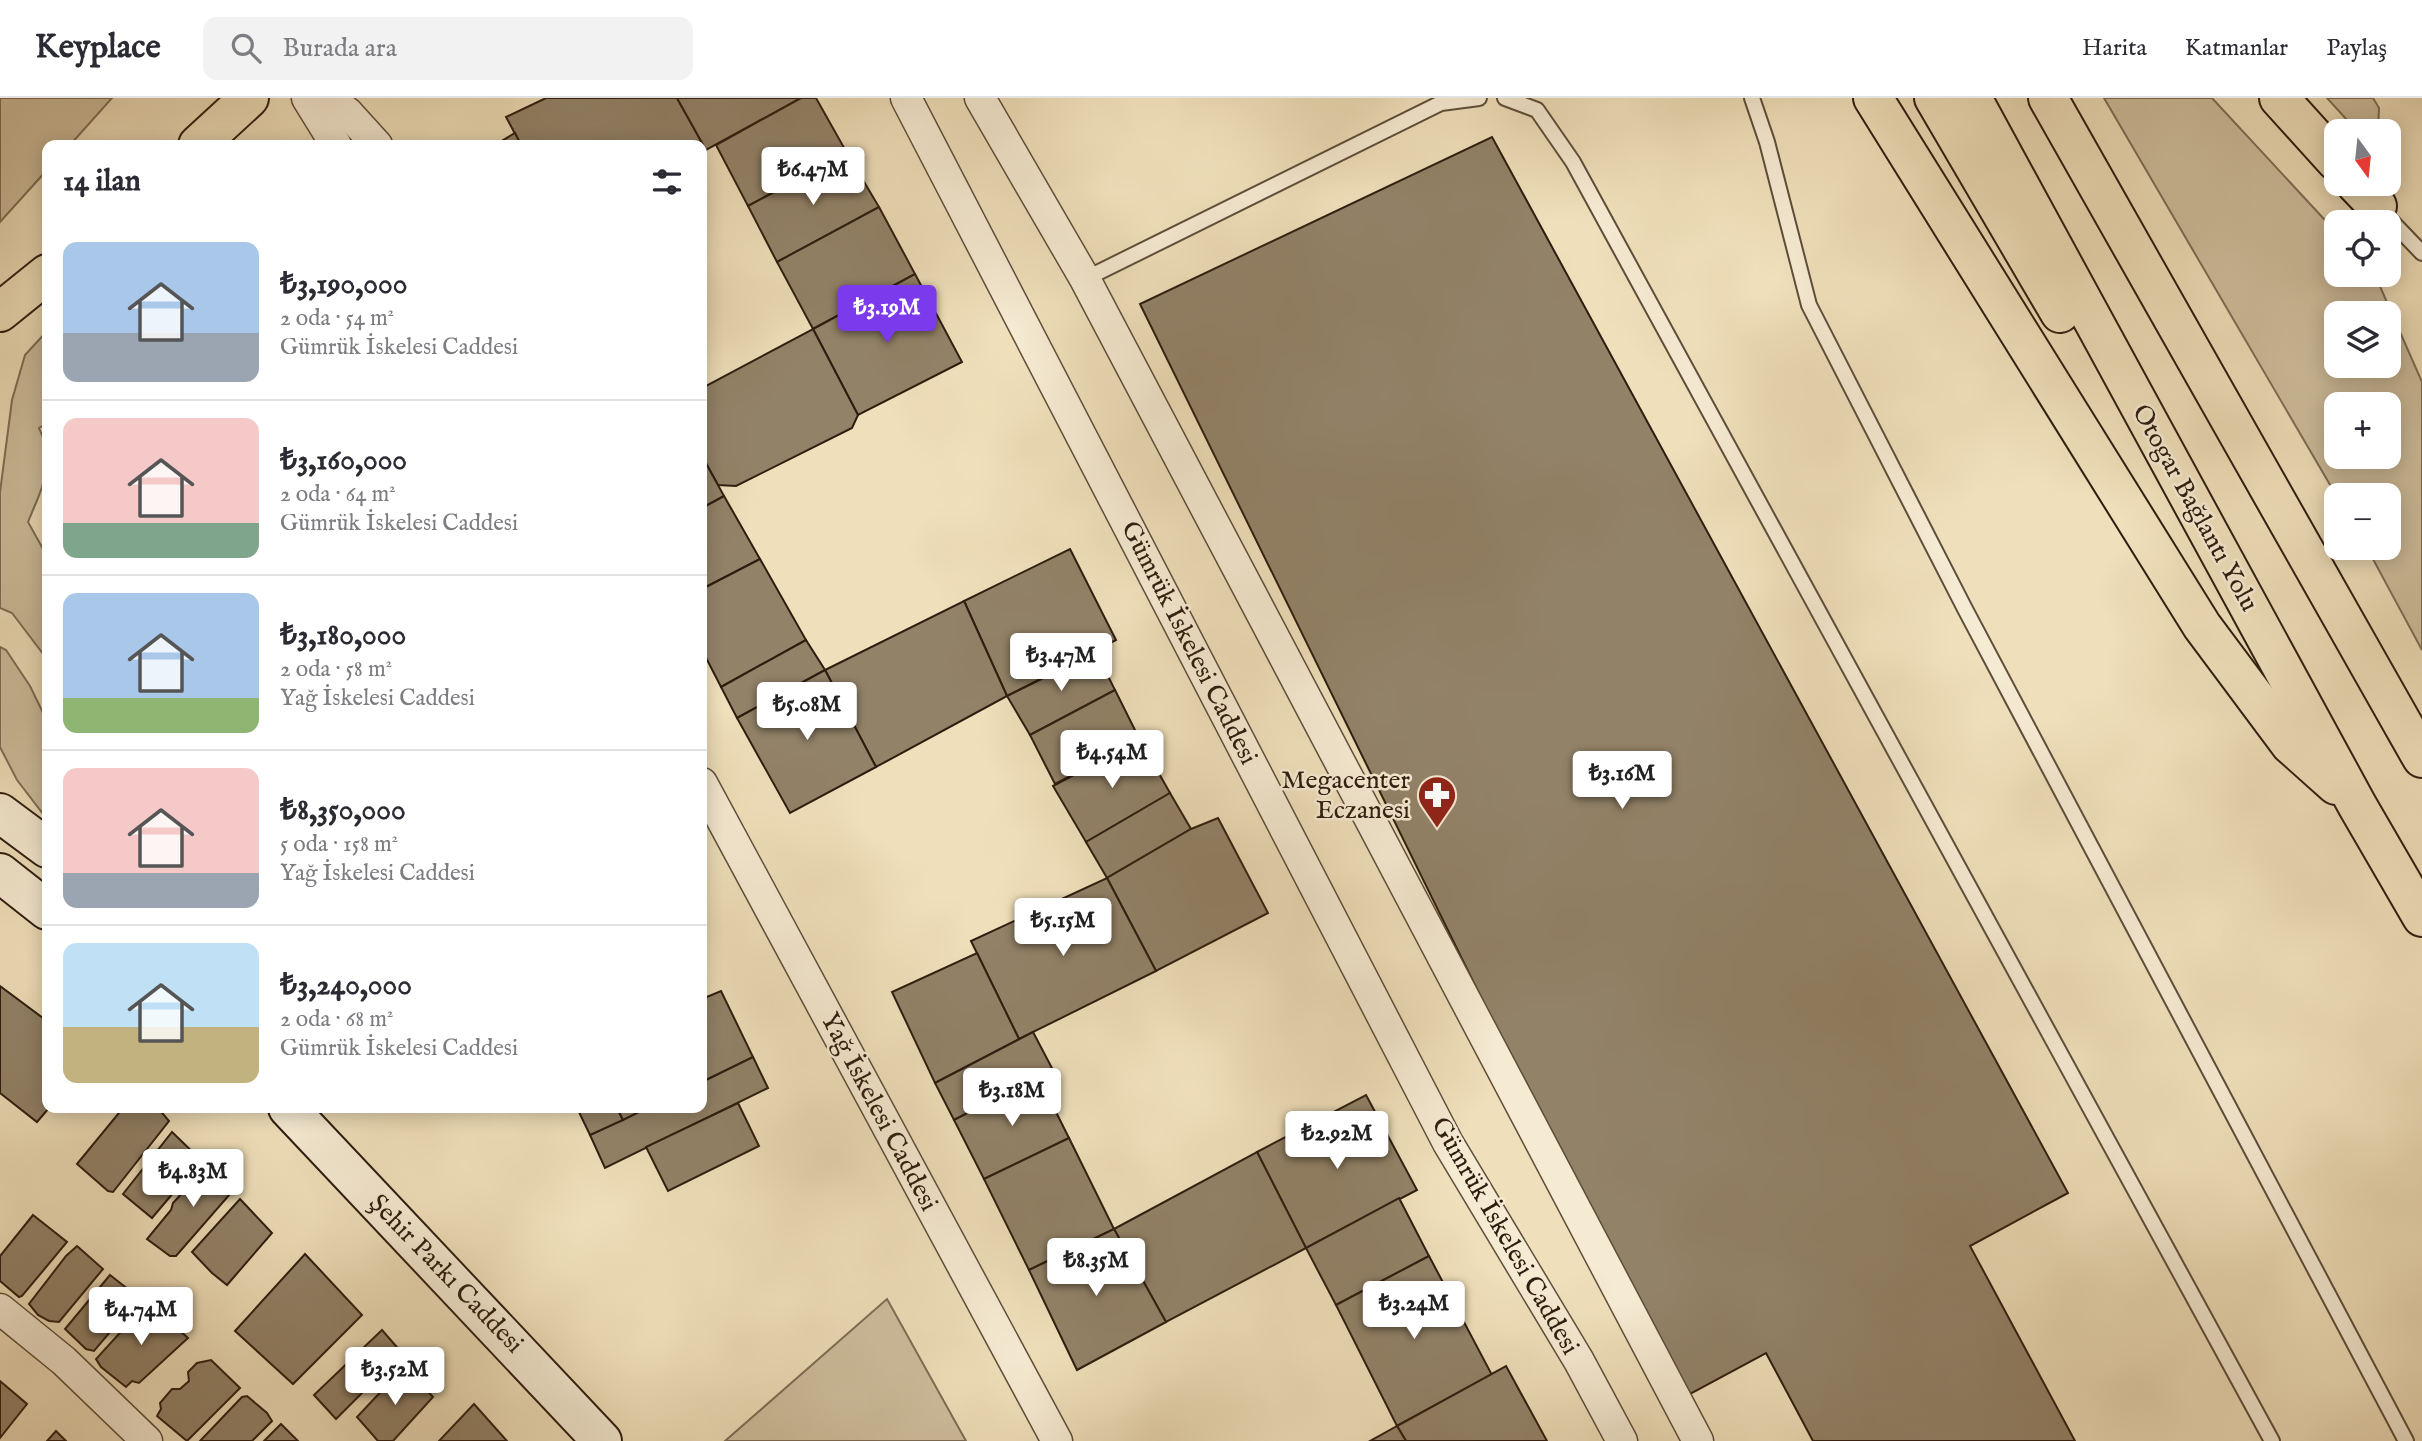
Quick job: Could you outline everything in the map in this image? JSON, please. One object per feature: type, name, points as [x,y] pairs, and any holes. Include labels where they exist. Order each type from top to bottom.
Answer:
[{"type":"main road","points":[[203,140],[249,98]]},
{"type":"main road","points":[[1874,98],[2202,626],[2290,744],[2357,805]]},
{"type":"main road","points":[[1934,98],[2079,345],[2116,396],[2159,442]]},
{"type":"main road","name":"Otogar Bağlantı Yolu","points":[[1972,98],[2357,805],[2422,918]]},
{"type":"main road","points":[[2048,98],[2422,758]]},
{"type":"main road","points":[[2279,98],[2324,148]]},
{"type":"main road","points":[[0,312],[42,278]]},
{"type":"main road","points":[[0,813],[42,844]]},
{"type":"main road","points":[[0,873],[42,906]]},
{"type":"main road","name":"Şehir Parkı Caddesi","points":[[293,1113],[602,1441]]},
{"type":"street","points":[[306,98],[333,140]]},
{"type":"street","points":[[329,98],[348,113],[372,140]]},
{"type":"street","name":"Gümrük İskelesi Caddesi","points":[[906,98],[1448,1143],[1579,1361],[1622,1441]]},
{"type":"street","points":[[980,98],[1085,279],[1698,1441]]},
{"type":"street","name":"Yağ İskelesi Caddesi","points":[[707,792],[1057,1441]]},
{"type":"street","points":[[0,1309],[64,1361],[147,1441]]},
{"type":"lane","points":[[1085,279],[1441,103],[1479,98]]},
{"type":"lane","points":[[1505,98],[1537,110],[1573,162],[2272,1441]]},
{"type":"lane","points":[[1752,98],[1768,142],[1809,305],[1972,622],[2406,1441]]},
{"type":"lane","points":[[2368,196],[2422,253]]},
{"type":"shaded area","points":[[0,98],[112,98],[74,140],[42,140],[42,176],[0,222]]},
{"type":"shaded area","points":[[2104,98],[2212,98],[2324,219],[2324,287],[2380,287],[2386,301],[2324,301],[2324,378],[2401,378],[2401,334],[2422,382],[2422,650],[2373,560],[2401,560],[2401,483],[2329,483]]},
{"type":"shaded area","points":[[2327,98],[2373,98],[2379,108],[2379,119],[2346,119]]},
{"type":"shaded area","points":[[42,336],[42,426],[39,428],[42,436],[42,487],[28,522],[42,547],[42,652],[12,613],[0,608],[0,492],[12,400],[25,355]]},
{"type":"shaded area","points":[[0,647],[6,650],[30,686],[42,711],[42,812],[17,780],[0,747]]},
{"type":"shaded area","points":[[887,1299],[966,1441],[725,1441]]},
{"type":"building","points":[[546,98],[677,98],[700,140],[518,140],[506,117]]},
{"type":"building","points":[[677,98],[801,98],[707,149],[707,140],[700,140]]},
{"type":"building","points":[[801,98],[816,98],[847,153],[748,206],[716,145]]},
{"type":"building","points":[[515,133],[518,140],[503,140]]},
{"type":"building","points":[[1492,137],[2068,1193],[1970,1246],[2075,1441],[1813,1441],[1766,1353],[1679,1400],[1140,304]]},
{"type":"building","points":[[847,153],[879,207],[777,262],[748,206]]},
{"type":"building","points":[[879,207],[915,274],[813,329],[777,262]]},
{"type":"building","points":[[915,274],[962,362],[858,415],[813,329]]},
{"type":"building","points":[[813,329],[858,415],[852,428],[736,486],[718,485],[707,465],[707,385]]},
{"type":"building","points":[[707,465],[724,496],[707,505]]},
{"type":"building","points":[[724,496],[760,559],[707,586],[707,505]]},
{"type":"building","points":[[1070,549],[1116,640],[1007,696],[964,601]]},
{"type":"building","points":[[760,559],[806,640],[721,687],[707,660],[707,586]]},
{"type":"building","points":[[964,601],[1007,696],[876,767],[825,670]]},
{"type":"building","points":[[806,640],[825,670],[737,718],[721,687]]},
{"type":"building","points":[[1096,652],[1115,690],[1030,735],[1007,696]]},
{"type":"building","points":[[825,670],[876,767],[790,813],[737,718]]},
{"type":"building","points":[[1115,690],[1140,740],[1055,784],[1030,735]]},
{"type":"building","points":[[1140,740],[1170,793],[1086,842],[1053,786]]},
{"type":"building","points":[[1170,793],[1191,829],[1107,878],[1086,842]]},
{"type":"building","points":[[1218,818],[1268,913],[1156,971],[1107,878],[1191,829]]},
{"type":"building","points":[[1107,878],[1156,971],[1019,1039],[971,941]]},
{"type":"building","points":[[977,953],[1019,1039],[935,1083],[892,992]]},
{"type":"building","points":[[0,986],[42,1017],[42,1113],[45,1113],[37,1122],[0,1093]]},
{"type":"building","points":[[721,991],[753,1057],[707,1080],[707,997]]},
{"type":"building","points":[[1033,1032],[1053,1070],[954,1120],[935,1083]]},
{"type":"building","points":[[753,1057],[768,1088],[605,1168],[590,1135],[636,1113],[707,1113],[707,1080]]},
{"type":"building","points":[[1038,1076],[1069,1138],[984,1179],[954,1120]]},
{"type":"building","points":[[1366,1095],[1417,1190],[1306,1248],[1257,1152]]},
{"type":"building","points":[[738,1103],[759,1146],[668,1191],[646,1147]]},
{"type":"building","points":[[119,1113],[162,1113],[169,1121],[113,1192],[108,1191],[77,1164]]},
{"type":"building","points":[[579,1113],[620,1113],[623,1120],[590,1135]]},
{"type":"building","points":[[620,1113],[637,1113],[623,1120]]},
{"type":"building","points":[[172,1132],[201,1160],[152,1218],[123,1194]]},
{"type":"building","points":[[1069,1138],[1114,1229],[1029,1270],[984,1179]]},
{"type":"building","points":[[1257,1152],[1306,1248],[1166,1322],[1114,1229]]},
{"type":"building","points":[[213,1159],[235,1180],[237,1186],[176,1256],[170,1256],[147,1239],[171,1210],[173,1203]]},
{"type":"building","points":[[1399,1198],[1429,1256],[1336,1305],[1306,1248]]},
{"type":"building","points":[[240,1199],[272,1233],[227,1285],[192,1252]]},
{"type":"building","points":[[33,1215],[67,1242],[19,1297],[0,1281],[0,1256]]},
{"type":"building","points":[[1114,1229],[1166,1322],[1077,1370],[1029,1270]]},
{"type":"building","points":[[77,1246],[103,1269],[59,1322],[49,1321],[38,1315],[29,1304]]},
{"type":"building","points":[[305,1254],[362,1315],[293,1384],[235,1331]]},
{"type":"building","points":[[1429,1256],[1492,1375],[1397,1426],[1336,1305]]},
{"type":"building","points":[[110,1275],[139,1298],[94,1351],[86,1349],[65,1329]]},
{"type":"building","points":[[148,1302],[188,1338],[139,1383],[132,1381],[126,1387],[101,1367],[96,1359]]},
{"type":"building","points":[[382,1330],[402,1353],[336,1419],[314,1395]]},
{"type":"building","points":[[211,1360],[240,1388],[187,1441],[157,1416],[161,1409],[160,1403],[172,1389],[180,1389],[189,1381],[188,1372],[197,1363]]},
{"type":"building","points":[[405,1366],[433,1397],[393,1441],[378,1441],[357,1417]]},
{"type":"building","points":[[1506,1366],[1547,1441],[1406,1441],[1397,1426]]},
{"type":"building","points":[[0,1381],[27,1404],[0,1438]]},
{"type":"building","points":[[247,1396],[267,1413],[272,1421],[252,1441],[200,1441],[242,1397]]},
{"type":"building","points":[[474,1404],[507,1441],[439,1441]]},
{"type":"building","points":[[281,1424],[298,1441],[264,1441]]},
{"type":"building","points":[[1397,1426],[1406,1441],[1370,1441]]},
{"type":"building","points":[[56,1431],[66,1441],[47,1441]]},
{"type":"place","name":"Megacenter Eczanesi","points":[[1437,829]]}]
